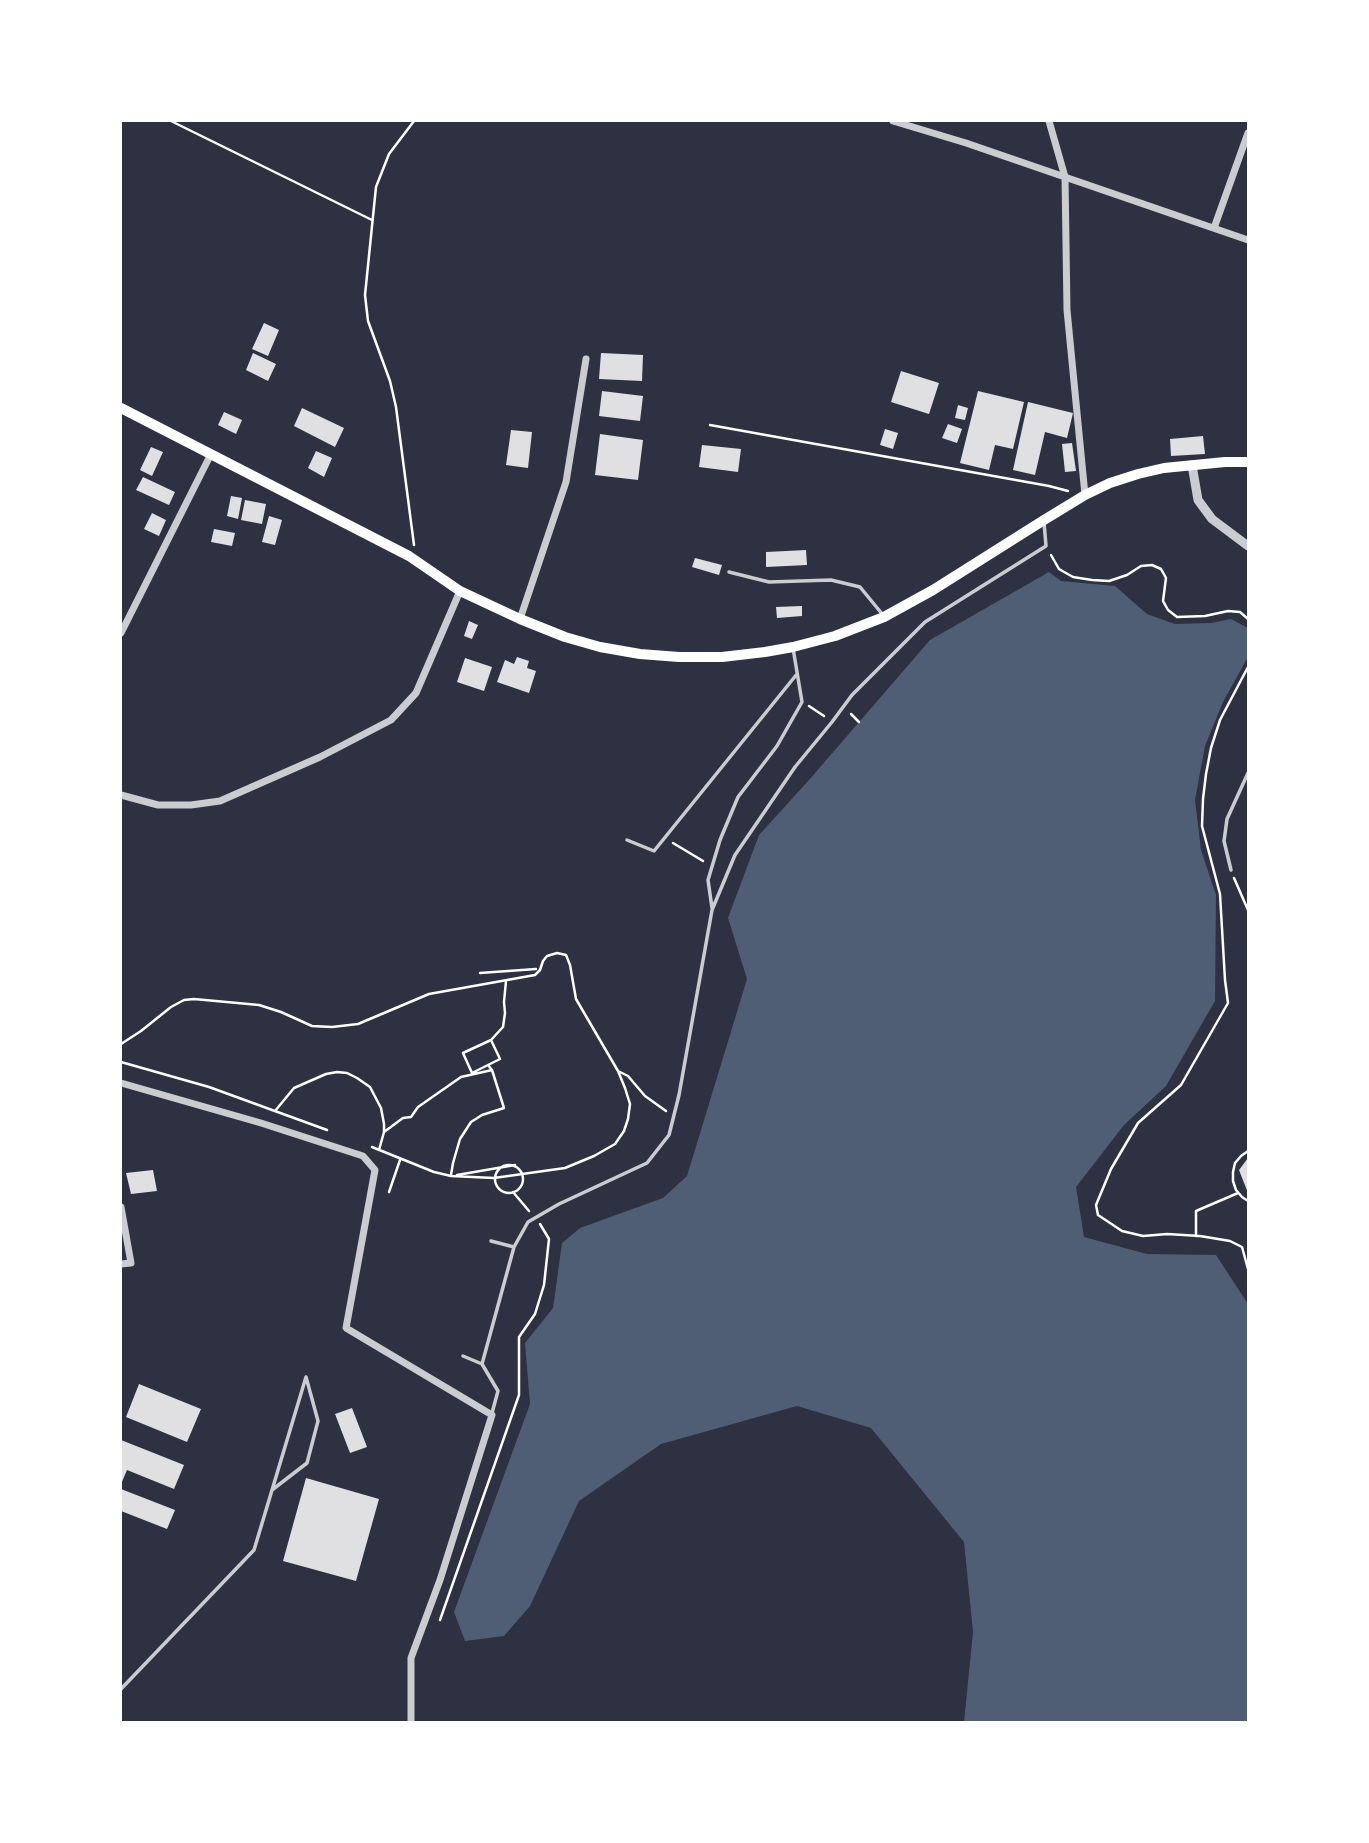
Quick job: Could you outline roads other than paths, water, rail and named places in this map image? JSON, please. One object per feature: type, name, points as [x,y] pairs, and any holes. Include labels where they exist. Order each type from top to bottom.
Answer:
[{"type":"main road","points":[[121,408],[409,556],[460,590],[520,619],[565,637],[600,647],[679,657],[765,653],[835,636],[884,617],[933,590],[1085,495],[1110,484],[1164,468],[1248,462]]},
{"type":"street","points":[[893,121],[966,143],[1248,240]]},
{"type":"street","points":[[1049,121],[1065,177],[1068,310],[1085,495]]},
{"type":"street","points":[[1214,228],[1248,133]]},
{"type":"street","points":[[520,619],[566,482],[586,359]]},
{"type":"street","points":[[121,633],[211,454]]},
{"type":"street","points":[[1192,466],[1198,500],[1212,519],[1248,546]]},
{"type":"street","points":[[121,795],[158,805],[220,801],[320,757],[391,720],[416,693],[460,590]]},
{"type":"street","points":[[121,1083],[261,1123],[363,1156],[374,1170],[346,1328],[492,1415],[440,1580],[411,1658],[411,1722]]},
{"type":"street","points":[[121,1207],[131,1263],[121,1264]]},
{"type":"lane","points":[[482,1364],[514,1247],[528,1222],[559,1204],[647,1163],[669,1135],[679,1095],[712,910],[735,855],[795,767],[852,695],[925,622],[1046,546],[1044,520]]},
{"type":"lane","points":[[729,572],[769,582],[831,580],[860,587],[884,617]]},
{"type":"lane","points":[[712,910],[708,880],[720,840],[738,797],[777,746],[802,702],[793,647]]},
{"type":"lane","points":[[627,840],[653,851],[797,674]]},
{"type":"lane","points":[[1231,870],[1224,841],[1227,819],[1248,773]]},
{"type":"lane","points":[[491,1241],[514,1247]]},
{"type":"lane","points":[[463,1356],[482,1364],[498,1391],[492,1415]]},
{"type":"lane","points":[[121,1689],[254,1550],[279,1465],[306,1377],[318,1421],[307,1463],[272,1490]]},
{"type":"water","points":[[1049,572],[1061,581],[1115,586],[1147,614],[1175,624],[1211,623],[1231,619],[1248,628],[1248,657],[1223,702],[1205,746],[1195,800],[1201,850],[1216,895],[1215,1001],[1166,1086],[1124,1125],[1076,1187],[1084,1237],[1147,1254],[1216,1255],[1248,1304],[1248,1722],[964,1722],[973,1632],[964,1542],[871,1428],[797,1406],[661,1444],[579,1501],[530,1606],[504,1636],[465,1641],[454,1612],[530,1404],[525,1343],[553,1308],[562,1243],[580,1228],[663,1198],[687,1176],[747,979],[728,918],[759,835],[930,640]]}]
